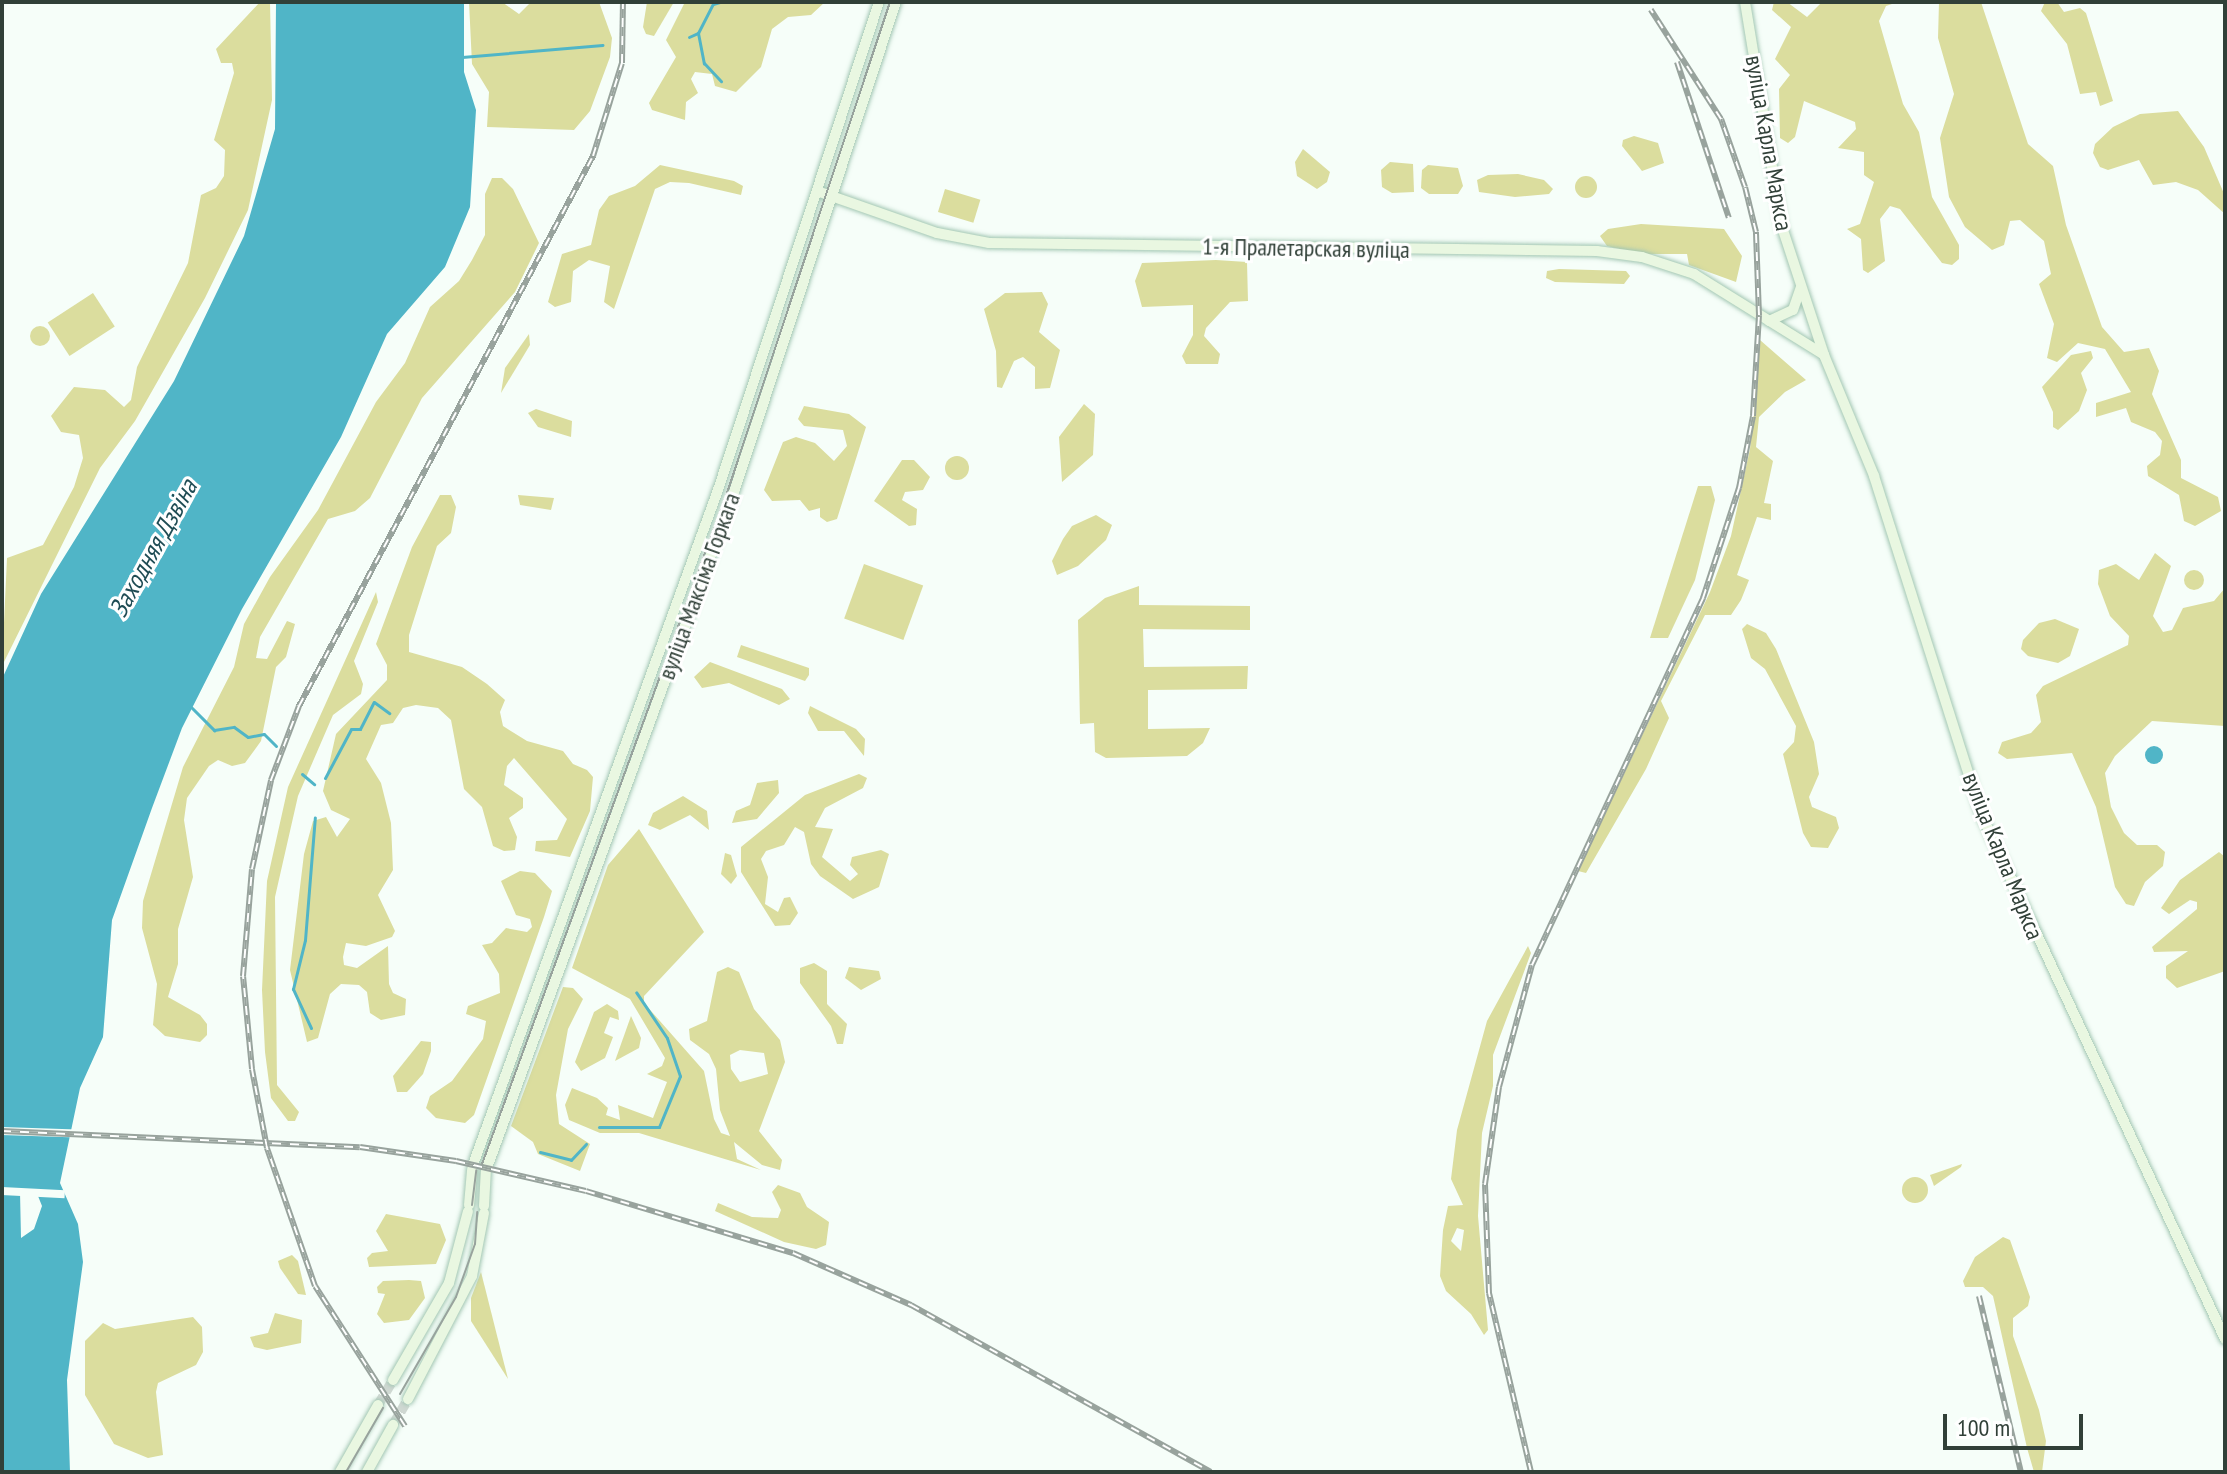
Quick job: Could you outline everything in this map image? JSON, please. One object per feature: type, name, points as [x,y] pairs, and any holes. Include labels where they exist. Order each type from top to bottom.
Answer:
[{"type":"main road","name":"вуліца Максіма Горкага","points":[[393,1380],[449,1283],[468,1208],[473,1165],[719,487],[879,2]]},
{"type":"main road","name":"вуліца Максіма Горкага","points":[[408,1399],[472,1276],[484,1209],[487,1169],[730,504],[896,2]]},
{"type":"main road","name":"вуліца Карла Маркса","points":[[1745,2],[1771,179],[1824,355],[1874,476],[1982,816],[2225,1339]]},
{"type":"main road","name":"1-я Пралетарская вуліца","points":[[817,191],[937,233],[989,243],[1620,254],[1694,274],[1769,321]]},
{"type":"main road","points":[[1769,321],[1793,310],[1802,281]]},
{"type":"main road","points":[[1769,321],[1824,355]]},
{"type":"main road","points":[[340,1472],[378,1405]]},
{"type":"main road","points":[[367,1472],[393,1425]]},
{"type":"green space","points":[[260,2],[270,2],[272,100],[248,210],[205,298],[135,421],[100,468],[2,666],[7,558],[43,545],[74,487],[83,458],[79,435],[61,432],[51,416],[74,387],[105,390],[124,407],[131,400],[137,367],[188,263],[201,195],[216,188],[224,176],[225,150],[214,140],[234,73],[232,63],[221,63],[216,49]]},
{"type":"green space","points":[[469,2],[502,2],[519,14],[531,2],[599,2],[612,38],[610,57],[590,111],[574,130],[487,127],[489,92],[472,64]]},
{"type":"green space","points":[[647,2],[674,2],[654,36],[646,34],[643,27]]},
{"type":"green space","points":[[685,2],[825,2],[811,15],[788,17],[772,29],[761,67],[736,92],[715,86],[712,74],[695,72],[691,79],[698,93],[686,102],[685,120],[652,110],[649,103],[676,57],[666,40]]},
{"type":"green space","points":[[1774,2],[1787,2],[1807,17],[1822,2],[1898,2],[1886,6],[1879,21],[1903,104],[1919,132],[1932,197],[1959,245],[1959,259],[1952,265],[1942,263],[1900,209],[1890,206],[1880,219],[1885,261],[1868,273],[1863,270],[1861,239],[1847,229],[1860,224],[1874,182],[1864,175],[1864,152],[1838,148],[1856,129],[1855,122],[1804,101],[1795,137],[1788,143],[1780,138],[1779,89],[1790,75],[1775,59],[1791,27],[1772,10]]},
{"type":"green space","points":[[1939,2],[1981,2],[2028,144],[2053,166],[2066,225],[2102,327],[2124,352],[2149,348],[2159,371],[2152,394],[2181,460],[2181,478],[2218,497],[2221,511],[2195,526],[2184,521],[2179,495],[2148,476],[2147,466],[2160,455],[2162,441],[2155,432],[2131,422],[2126,408],[2096,417],[2096,403],[2131,392],[2105,349],[2078,343],[2057,362],[2047,358],[2054,324],[2039,284],[2051,274],[2044,241],[2020,220],[2010,221],[2004,245],[1992,250],[1965,227],[1949,197],[1940,138],[1954,94],[1938,38]]},
{"type":"green space","points":[[2045,2],[2057,2],[2064,12],[2080,8],[2086,13],[2113,101],[2100,106],[2096,92],[2080,94],[2067,44],[2041,11]]},
{"type":"green space","points":[[2178,111],[2204,147],[2225,196],[2225,214],[2198,190],[2176,182],[2153,185],[2139,160],[2108,170],[2100,167],[2093,153],[2095,144],[2113,127],[2140,114]]},
{"type":"green space","points":[[1634,136],[1658,143],[1664,163],[1642,171],[1622,146],[1623,140]]},
{"type":"green space","points":[[1303,149],[1330,172],[1327,182],[1317,189],[1297,176],[1295,162]]},
{"type":"green space","points":[[1390,162],[1413,164],[1414,192],[1392,193],[1382,187],[1381,170]]},
{"type":"green space","points":[[660,165],[734,181],[743,186],[741,195],[689,183],[670,182],[655,189],[614,309],[604,302],[610,266],[589,260],[573,271],[571,302],[555,307],[548,302],[562,254],[591,245],[599,210],[609,196],[635,186]]},
{"type":"green space","points":[[1428,165],[1458,168],[1463,186],[1458,194],[1429,194],[1421,188],[1422,170]]},
{"type":"green space","points":[[1518,174],[1544,180],[1553,189],[1549,194],[1515,197],[1479,192],[1477,180],[1488,175]]},
{"type":"green space","points":[[1586,176],[1597,187],[1586,198],[1575,187]]},
{"type":"green space","points":[[492,178],[502,178],[513,189],[539,243],[515,292],[422,398],[370,498],[355,511],[328,519],[260,637],[256,658],[267,659],[287,621],[295,624],[286,657],[276,667],[261,741],[245,763],[232,766],[218,760],[209,766],[187,798],[184,820],[193,877],[178,929],[178,964],[168,997],[200,1015],[207,1024],[207,1035],[200,1042],[165,1036],[153,1025],[157,984],[142,928],[143,901],[183,767],[234,667],[244,624],[270,577],[318,510],[376,402],[405,363],[430,307],[459,281],[472,260],[485,235],[485,194]]},
{"type":"green space","points":[[945,189],[980,200],[973,223],[938,212]]},
{"type":"green space","points":[[1641,224],[1724,229],[1742,256],[1736,282],[1689,265],[1687,254],[1640,254],[1607,246],[1600,236],[1608,229]]},
{"type":"green space","points":[[1247,262],[1248,301],[1230,302],[1206,328],[1204,336],[1220,354],[1218,364],[1186,364],[1182,356],[1193,335],[1193,305],[1142,307],[1135,281],[1142,263]]},
{"type":"green space","points":[[1547,271],[1626,271],[1630,276],[1624,284],[1555,282],[1546,278]]},
{"type":"green space","points":[[1042,292],[1048,304],[1039,332],[1060,350],[1050,388],[1035,389],[1035,367],[1023,357],[1014,361],[1002,388],[997,387],[996,351],[984,309],[1005,293]]},
{"type":"green space","points":[[93,293],[115,327],[69,356],[48,322]]},
{"type":"green space","points":[[40,326],[47,329],[50,336],[47,343],[40,346],[33,343],[30,336],[33,329]]},
{"type":"green space","points":[[529,334],[530,345],[501,393],[505,368]]},
{"type":"green space","points":[[1760,340],[1806,380],[1785,392],[1759,417],[1756,447],[1773,461],[1764,503],[1771,504],[1771,520],[1757,517],[1737,575],[1749,580],[1741,600],[1731,615],[1705,615],[1661,701],[1669,718],[1646,769],[1586,873],[1578,871],[1710,592],[1731,536],[1750,449]]},
{"type":"green space","points":[[2091,351],[2093,358],[2081,373],[2087,390],[2079,411],[2058,430],[2053,427],[2053,412],[2042,387],[2071,355]]},
{"type":"green space","points":[[1084,404],[1095,414],[1093,455],[1062,482],[1059,437]]},
{"type":"green space","points":[[804,406],[849,414],[866,427],[837,519],[827,522],[820,517],[820,508],[809,511],[800,500],[772,501],[764,490],[783,442],[796,437],[815,443],[834,461],[847,446],[843,430],[804,426],[798,419]]},
{"type":"green space","points":[[536,409],[572,421],[571,437],[538,427],[528,413]]},
{"type":"green space","points":[[957,456],[968,463],[969,468],[962,479],[957,480],[946,473],[945,468],[952,457]]},
{"type":"green space","points":[[902,460],[914,460],[930,477],[923,490],[905,492],[902,500],[917,509],[916,525],[909,526],[874,501]]},
{"type":"green space","points":[[1698,486],[1711,486],[1715,500],[1695,580],[1668,638],[1650,638]]},
{"type":"green space","points":[[440,495],[451,495],[456,507],[451,533],[437,546],[409,635],[409,652],[462,667],[505,700],[500,712],[503,726],[527,741],[563,751],[573,764],[587,770],[593,777],[590,811],[570,857],[535,851],[536,841],[557,840],[567,819],[514,758],[507,766],[504,785],[523,798],[523,808],[509,818],[517,837],[515,850],[504,851],[493,846],[482,807],[464,789],[451,720],[438,708],[416,705],[403,708],[393,723],[381,725],[366,759],[381,783],[391,823],[393,870],[378,895],[395,931],[392,937],[366,946],[346,943],[343,957],[344,965],[357,968],[388,946],[389,984],[393,993],[406,999],[405,1015],[381,1020],[370,1013],[367,992],[359,985],[341,984],[330,994],[318,1038],[307,1042],[290,970],[304,854],[313,821],[326,817],[337,837],[350,819],[331,810],[323,791],[336,734],[387,680],[387,665],[376,644],[412,547]]},
{"type":"green space","points":[[518,495],[554,498],[551,510],[520,505]]},
{"type":"green space","points":[[1096,515],[1112,525],[1106,540],[1078,566],[1057,575],[1052,561],[1063,539],[1072,526]]},
{"type":"green space","points":[[2155,553],[2171,566],[2153,616],[2163,632],[2172,630],[2183,608],[2214,601],[2225,588],[2225,726],[2152,721],[2115,756],[2105,773],[2111,807],[2124,833],[2137,845],[2157,845],[2165,852],[2163,866],[2145,882],[2134,906],[2126,904],[2115,887],[2096,807],[2072,753],[2007,759],[1998,753],[2002,742],[2031,733],[2041,722],[2036,695],[2043,686],[2128,645],[2129,636],[2110,616],[2098,584],[2099,570],[2116,564],[2139,580]]},
{"type":"green space","points":[[864,564],[923,586],[903,640],[844,619]]},
{"type":"green space","points":[[2194,570],[2201,573],[2204,580],[2201,587],[2194,590],[2187,587],[2184,580],[2187,573]]},
{"type":"green space","points":[[1139,586],[1139,605],[1250,606],[1250,630],[1143,629],[1144,667],[1248,666],[1247,689],[1148,690],[1148,729],[1210,728],[1203,743],[1187,756],[1106,758],[1095,752],[1094,723],[1080,724],[1078,620],[1105,598]]},
{"type":"green space","points":[[376,592],[378,602],[354,661],[363,684],[361,694],[333,715],[298,796],[275,897],[277,1085],[299,1112],[295,1121],[288,1121],[271,1098],[265,1052],[262,990],[267,881],[288,787]]},
{"type":"green space","points":[[2055,619],[2079,629],[2070,656],[2058,663],[2028,656],[2021,649],[2023,640],[2039,623]]},
{"type":"green space","points":[[1747,624],[1766,633],[1776,649],[1814,742],[1819,774],[1809,797],[1812,807],[1836,817],[1839,828],[1828,848],[1811,847],[1803,833],[1783,754],[1794,742],[1796,726],[1765,669],[1751,658],[1742,629]]},
{"type":"green space","points":[[741,645],[809,668],[809,675],[805,681],[737,657]]},
{"type":"green space","points":[[710,662],[782,689],[790,699],[779,705],[729,683],[702,688],[694,677]]},
{"type":"green space","points":[[810,706],[856,729],[865,739],[864,756],[844,731],[818,731],[808,713]]},
{"type":"green space","points":[[859,774],[867,778],[863,788],[825,808],[815,827],[833,829],[822,857],[850,881],[858,874],[850,865],[852,857],[881,850],[889,854],[879,887],[853,899],[820,876],[811,864],[804,832],[795,827],[784,845],[766,851],[761,859],[768,877],[765,904],[778,912],[784,898],[790,897],[798,913],[790,925],[775,926],[741,872],[741,847],[805,795]]},
{"type":"green space","points":[[778,780],[779,793],[757,819],[732,823],[736,811],[750,805],[757,783]]},
{"type":"green space","points":[[683,796],[707,811],[709,830],[690,815],[660,830],[648,825],[653,813]]},
{"type":"green space","points":[[639,829],[704,932],[644,996],[644,1003],[704,1071],[714,1119],[721,1133],[730,1136],[720,1110],[716,1069],[709,1054],[690,1040],[689,1029],[707,1021],[717,972],[728,967],[739,972],[754,1009],[780,1040],[785,1062],[759,1131],[782,1160],[780,1170],[762,1165],[734,1142],[737,1159],[761,1170],[639,1133],[600,1133],[569,1120],[565,1105],[572,1088],[597,1098],[608,1108],[606,1115],[620,1120],[618,1105],[653,1118],[667,1082],[647,1074],[662,1066],[665,1058],[630,999],[572,968],[608,865]],"holes":[[[740,1050],[764,1053],[768,1074],[740,1082],[731,1069],[730,1055]]]},
{"type":"green space","points":[[2219,852],[2225,857],[2225,971],[2177,988],[2166,978],[2166,966],[2188,951],[2154,952],[2152,947],[2197,909],[2197,902],[2190,900],[2169,914],[2161,908],[2180,880]]},
{"type":"green space","points":[[725,853],[731,855],[737,876],[731,884],[721,874]]},
{"type":"green space","points":[[520,871],[535,873],[552,891],[544,917],[474,1115],[465,1123],[436,1118],[426,1108],[430,1096],[452,1081],[483,1039],[486,1021],[466,1014],[468,1006],[500,993],[499,974],[482,945],[492,943],[506,928],[527,932],[532,927],[530,919],[516,915],[501,881]]},
{"type":"green space","points":[[1528,946],[1531,953],[1493,1055],[1493,1086],[1482,1133],[1478,1216],[1488,1330],[1484,1335],[1471,1314],[1446,1291],[1440,1276],[1448,1206],[1463,1205],[1451,1179],[1457,1130],[1487,1021]],"holes":[[[1457,1228],[1464,1230],[1461,1251],[1451,1241]]]},
{"type":"green space","points":[[814,963],[827,971],[827,1004],[847,1024],[843,1044],[837,1044],[831,1026],[800,983],[800,968]]},
{"type":"green space","points":[[849,967],[879,971],[881,979],[861,990],[845,978]]},
{"type":"green space","points":[[563,987],[573,988],[583,999],[568,1029],[556,1095],[559,1124],[590,1144],[580,1171],[538,1154],[533,1142],[511,1126]]},
{"type":"green space","points":[[607,1004],[618,1011],[619,1020],[610,1017],[604,1033],[613,1037],[605,1058],[581,1071],[575,1062],[594,1012]]},
{"type":"green space","points":[[631,1016],[641,1038],[639,1048],[615,1061]]},
{"type":"green space","points":[[421,1041],[431,1042],[423,1074],[407,1092],[397,1092],[393,1076]]},
{"type":"green space","points":[[1962,1164],[1961,1167],[1934,1186],[1930,1175]]},
{"type":"green space","points":[[1915,1177],[1924,1181],[1928,1190],[1924,1199],[1915,1203],[1906,1199],[1902,1190],[1906,1181]]},
{"type":"green space","points":[[778,1185],[800,1193],[807,1207],[829,1222],[826,1245],[816,1249],[784,1242],[715,1211],[718,1203],[752,1217],[778,1218],[781,1210],[772,1192]]},
{"type":"green space","points":[[386,1214],[440,1224],[446,1240],[436,1264],[369,1267],[367,1258],[372,1253],[388,1251],[376,1231]]},
{"type":"green space","points":[[2003,1237],[2010,1240],[2030,1297],[2028,1306],[2013,1318],[2013,1336],[2039,1410],[2046,1441],[2042,1472],[2034,1472],[2027,1448],[1993,1296],[1983,1287],[1965,1287],[1963,1281],[1975,1257]]},
{"type":"green space","points":[[292,1255],[298,1261],[306,1295],[298,1294],[280,1268],[278,1261]]},
{"type":"green space","points":[[481,1272],[508,1379],[471,1321],[471,1298]]},
{"type":"green space","points":[[383,1281],[421,1281],[425,1298],[409,1320],[384,1323],[377,1314],[385,1294],[378,1293],[377,1287]]},
{"type":"green space","points":[[275,1313],[302,1320],[301,1343],[267,1350],[254,1347],[250,1337],[268,1333]]},
{"type":"green space","points":[[193,1317],[202,1327],[203,1352],[196,1365],[158,1383],[156,1392],[163,1455],[148,1458],[114,1444],[85,1395],[85,1341],[103,1323],[115,1329]]},
{"type":"water","name":"Заходняя Дзвіна","points":[[276,2],[464,2],[464,72],[476,110],[470,207],[445,267],[387,334],[341,437],[242,609],[182,728],[152,808],[112,920],[103,1037],[80,1088],[60,1183],[78,1224],[83,1262],[67,1380],[70,1472],[2,1472],[2,679],[41,594],[174,381],[244,236],[275,129]],"holes":[[[20,1192],[38,1196],[42,1206],[34,1229],[21,1238]]]},
{"type":"water","points":[[2154,746],[2163,755],[2154,764],[2145,755]]},
{"type":"pier","points":[[2,1127],[77,1130],[77,1138],[2,1135]]},
{"type":"pier","points":[[2,1187],[65,1190],[64,1198],[2,1195]]},
{"type":"waterway","points":[[689,37],[698,33],[713,4],[720,2]]},
{"type":"waterway","points":[[698,33],[704,63],[721,81]]},
{"type":"waterway","points":[[462,57],[602,45]]},
{"type":"waterway","points":[[325,778],[351,729],[360,729],[374,702],[389,713]]},
{"type":"waterway","points":[[191,707],[214,730],[234,727],[248,737],[264,734],[276,746]]},
{"type":"waterway","points":[[302,774],[314,784]]},
{"type":"waterway","points":[[311,1028],[293,989],[305,940],[315,817]]},
{"type":"waterway","points":[[599,1127],[659,1127],[680,1076],[667,1038],[636,992]]},
{"type":"waterway","points":[[540,1152],[571,1160],[586,1144]]},
{"type":"tunnel","points":[[378,1405],[393,1380]]},
{"type":"tunnel","points":[[393,1425],[408,1399]]},
{"type":"tram line","points":[[482,1164],[728,490],[890,2]]},
{"type":"tram line","points":[[472,1205],[476,1170]]},
{"type":"tram line","points":[[400,1394],[456,1297],[475,1244],[477,1212]]},
{"type":"tram line","points":[[346,1472],[383,1408]]},
{"type":"railway","points":[[405,1426],[315,1286],[267,1148],[252,1069],[243,976],[252,869],[271,780],[299,706],[593,156],[622,63],[623,2]]},
{"type":"railway","points":[[1531,1472],[1489,1293],[1485,1184],[1499,1087],[1532,965],[1703,598],[1739,488],[1753,416],[1759,315],[1756,232],[1745,187],[1721,119],[1651,10]]},
{"type":"railway","points":[[1677,62],[1729,218]]},
{"type":"railway","points":[[2,1131],[360,1147],[456,1161],[586,1191],[793,1253],[911,1305],[1211,1472]]},
{"type":"railway","points":[[1979,1296],[2021,1472]]}]
